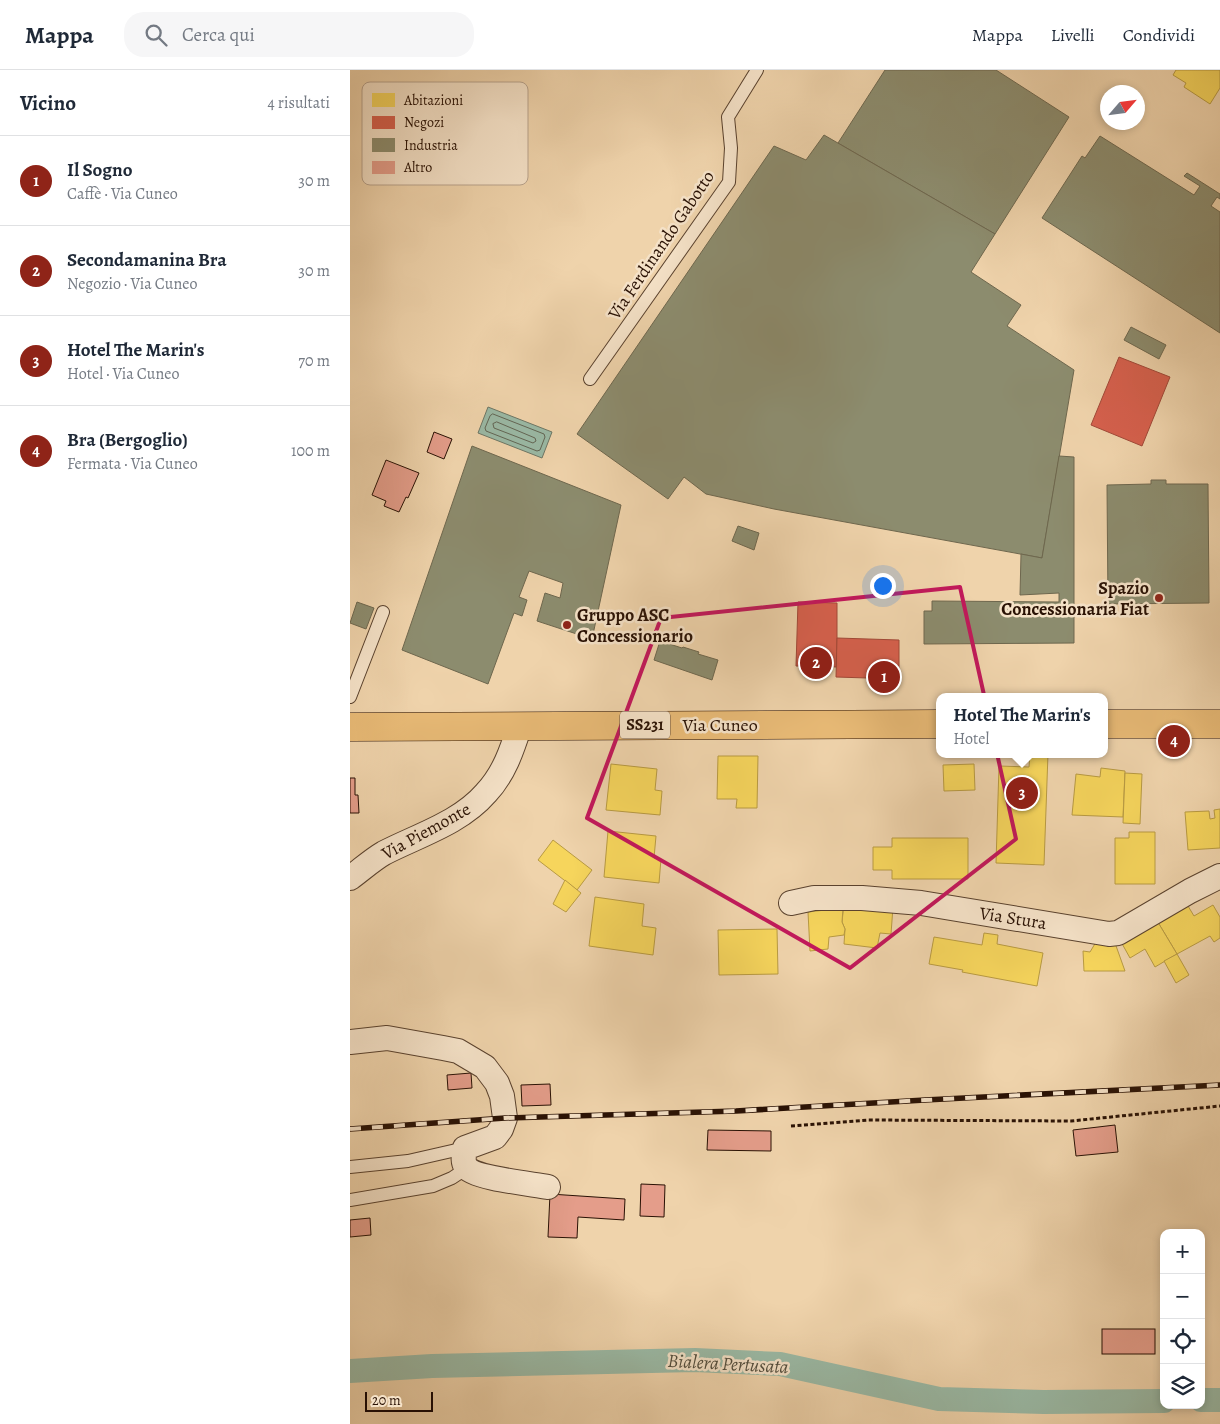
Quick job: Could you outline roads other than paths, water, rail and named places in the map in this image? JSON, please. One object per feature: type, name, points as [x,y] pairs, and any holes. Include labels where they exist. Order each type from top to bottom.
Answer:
[{"type":"main road","name":"Via Cuneo","points":[[350,727],[936,724]]},
{"type":"main road","points":[[1108,724],[1220,724]]},
{"type":"street","name":"Via Piemonte","points":[[350,878],[382,854],[452,820],[477,803],[487,792],[509,758],[520,726]]},
{"type":"street","name":"Via Stura","points":[[791,903],[814,898],[862,898],[921,903],[1108,934],[1118,933],[1190,891],[1220,876]]},
{"type":"street","points":[[350,1042],[387,1038],[444,1048],[458,1051],[485,1067],[497,1083],[502,1096],[505,1118],[501,1129],[495,1137],[466,1158],[478,1175],[548,1187]]},
{"type":"lane","name":"Via Ferdinando Gabotto","points":[[590,379],[729,182],[730,148],[728,117],[757,70]]},
{"type":"lane","points":[[350,697],[384,612]]},
{"type":"lane","points":[[350,1167],[466,1158]]},
{"type":"lane","points":[[350,1200],[433,1186],[452,1178],[466,1158]]},
{"type":"water","points":[[488,407],[552,432],[542,458],[478,433]]},
{"type":"waterway","name":"Bialera Pertusata","points":[[350,1371],[432,1366],[695,1360],[780,1364],[939,1399],[1044,1402],[1160,1401]]},
{"type":"waterway","name":"Bialera Pertusata","points":[[1205,1400],[1220,1400]]},
{"type":"railway","points":[[350,1129],[505,1118],[736,1111],[1220,1085]]},
{"type":"place","name":"Spazio Concessionaria Fiat","points":[[1159,598]]},
{"type":"place","name":"Gruppo ASC Concessionario","points":[[567,625]]},
{"type":"place","name":"Secondamanina Bra","points":[[816,663]]},
{"type":"place","name":"Il Sogno","points":[[884,677]]},
{"type":"place","name":"Bra (Bergoglio)","points":[[1174,741]]},
{"type":"place","name":"Hotel The Marin's","points":[[1022,793]]}]
